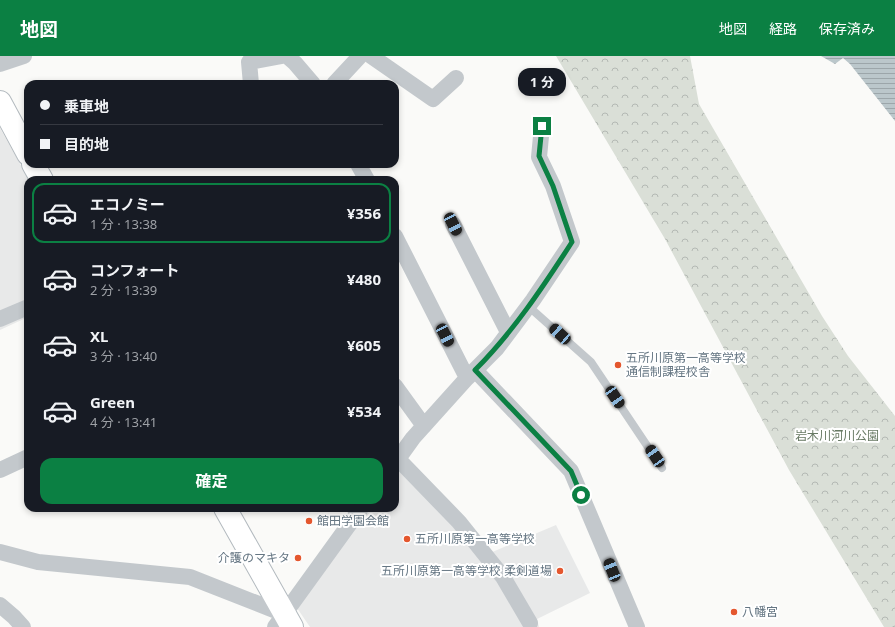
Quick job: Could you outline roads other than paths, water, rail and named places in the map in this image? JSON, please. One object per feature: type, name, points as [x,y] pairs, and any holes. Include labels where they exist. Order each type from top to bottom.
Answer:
[{"type":"street","points":[[0,64],[24,56]]},
{"type":"street","points":[[251,80],[249,62],[282,56]]},
{"type":"street","points":[[287,56],[310,80]]},
{"type":"street","points":[[338,80],[360,56]]},
{"type":"street","points":[[371,56],[433,99],[456,78]]},
{"type":"street","points":[[0,102],[24,144]]},
{"type":"street","points":[[399,457],[424,426],[471,374],[497,348],[533,300],[572,242],[553,186],[539,156],[542,126]]},
{"type":"street","points":[[453,224],[508,332]]},
{"type":"street","points":[[399,243],[471,374],[571,471],[637,627]]},
{"type":"street","points":[[0,319],[24,308]]},
{"type":"street","points":[[399,392],[424,426]]},
{"type":"street","points":[[0,470],[24,459]]},
{"type":"street","points":[[399,464],[459,522],[503,577],[530,623]]},
{"type":"street","points":[[227,512],[284,623]]},
{"type":"street","points":[[284,623],[358,512]]},
{"type":"street","points":[[0,552],[38,562],[190,577],[284,623]]},
{"type":"street","points":[[0,605],[24,627]]},
{"type":"lane","points":[[528,306],[591,362],[662,468]]},
{"type":"place","name":"五所川原第一高等学校 通信制課程校舎","points":[[618,365]]},
{"type":"place","name":"館田学園会館","points":[[309,521]]},
{"type":"place","name":"五所川原第一高等学校","points":[[407,539]]},
{"type":"place","name":"介護のマキタ","points":[[298,558]]},
{"type":"place","name":"五所川原第一高等学校 柔剣道場","points":[[560,571]]},
{"type":"place","name":"八幡宮","points":[[734,612]]},
{"type":"park label","name":"岩木川河川公園","points":[[837,436]]}]
